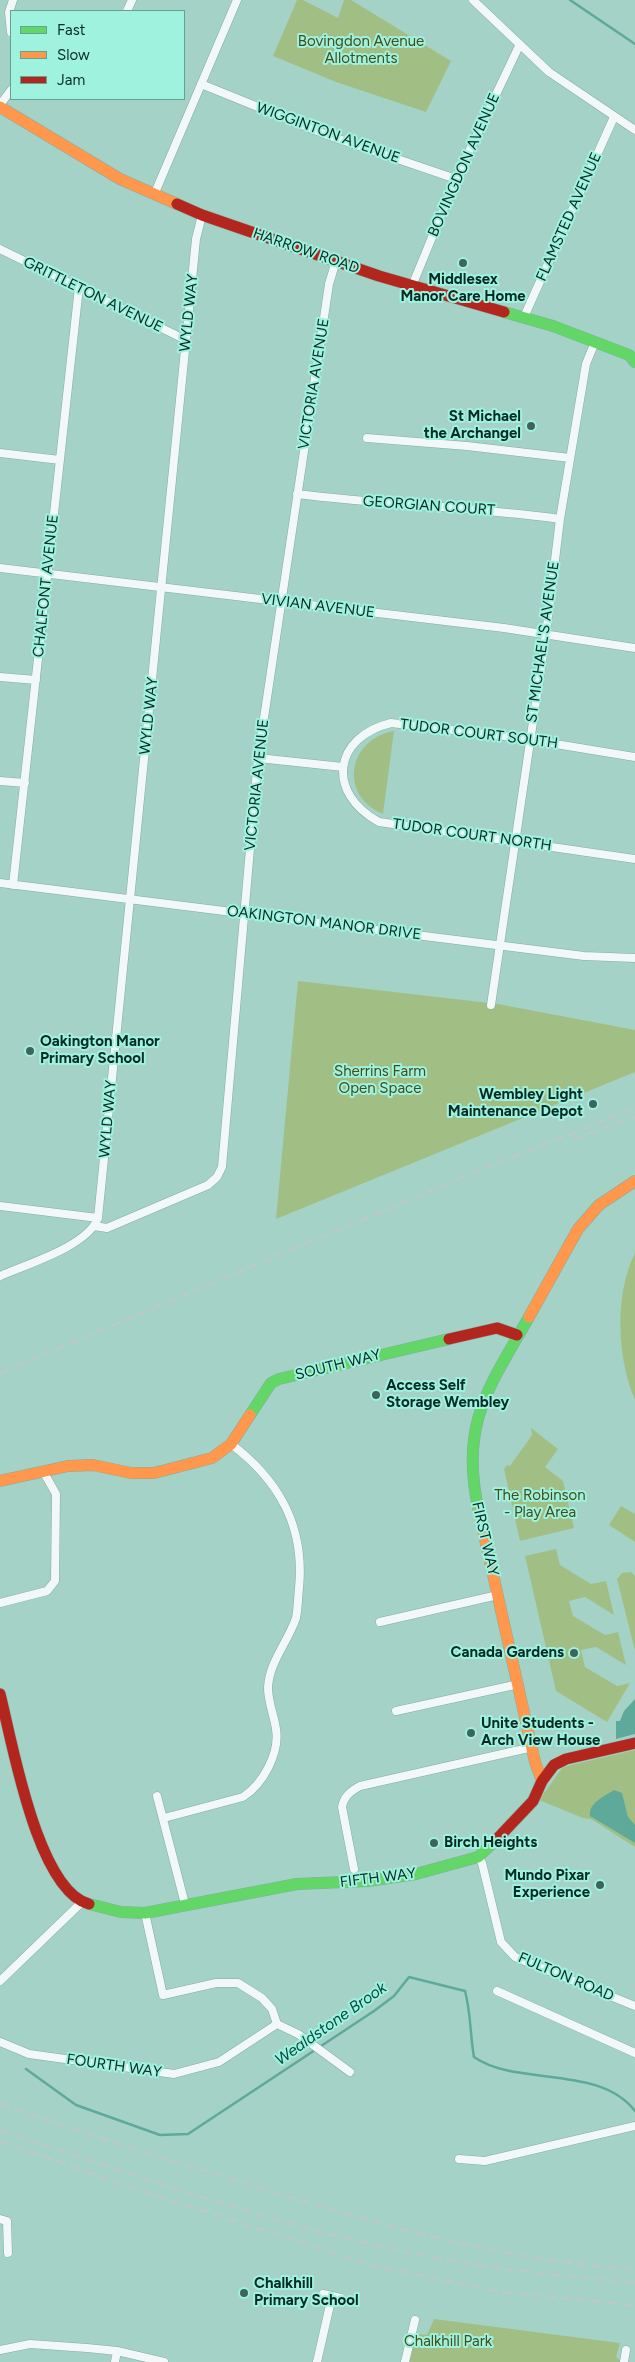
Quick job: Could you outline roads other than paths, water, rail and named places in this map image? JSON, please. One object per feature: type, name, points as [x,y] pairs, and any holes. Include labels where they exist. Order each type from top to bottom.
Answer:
[{"type":"main road","name":"HARROW ROAD","points":[[0,107],[120,179],[202,215],[412,286],[524,317],[633,357]]},
{"type":"main road","points":[[517,1335],[578,1229],[614,1193],[635,1181]]},
{"type":"main road","name":"SOUTH WAY","points":[[0,1481],[68,1466],[93,1465],[131,1473],[154,1473],[212,1458],[231,1444],[271,1384],[279,1379],[497,1328],[517,1335]]},
{"type":"main road","name":"FIRST WAY","points":[[517,1335],[484,1397],[475,1425],[472,1447],[472,1481],[534,1748]]},
{"type":"main road","points":[[0,1694],[34,1830],[45,1857],[61,1881],[82,1902],[121,1912],[146,1914]]},
{"type":"main road","points":[[534,1748],[537,1755],[548,1761],[566,1759],[635,1743]]},
{"type":"main road","points":[[534,1748],[542,1781]]},
{"type":"main road","name":"FIFTH WAY","points":[[146,1914],[185,1904],[297,1884],[368,1881],[416,1874],[478,1857],[533,1801],[542,1781],[554,1765],[566,1759]]},
{"type":"street","points":[[10,25],[8,12],[13,0]]},
{"type":"street","points":[[154,195],[237,0]]},
{"type":"street","points":[[473,0],[519,46],[557,78],[635,130]]},
{"type":"street","name":"BOVINGDON AVENUE","points":[[412,286],[456,179],[519,46]]},
{"type":"street","name":"WIGGINTON AVENUE","points":[[200,84],[327,135],[456,179]]},
{"type":"street","points":[[0,107],[10,92]]},
{"type":"street","name":"FLAMSTED AVENUE","points":[[524,317],[614,117]]},
{"type":"street","name":"WYLD WAY","points":[[98,1218],[196,238],[202,215]]},
{"type":"street","name":"GRITTLETON AVENUE","points":[[0,249],[186,340]]},
{"type":"street","name":"VICTORIA AVENUE","points":[[94,1226],[110,1227],[208,1184],[220,1173],[223,1160],[258,758],[328,292],[336,261]]},
{"type":"street","name":"CHALFONT AVENUE","points":[[13,885],[79,287]]},
{"type":"street","name":"ST MICHAEL'S AVENUE","points":[[491,1005],[498,944],[546,634],[560,519],[586,364],[595,342]]},
{"type":"street","points":[[367,438],[467,446],[570,458]]},
{"type":"street","points":[[0,453],[60,460]]},
{"type":"street","name":"GEORGIAN COURT","points":[[297,494],[347,501],[506,512],[560,519]]},
{"type":"street","name":"VIVIAN AVENUE","points":[[0,568],[546,634],[635,648]]},
{"type":"street","points":[[0,677],[36,680]]},
{"type":"street","name":"TUDOR COURT SOUTH","points":[[343,767],[350,749],[361,735],[376,726],[391,723],[425,725],[635,757]]},
{"type":"street","points":[[258,758],[343,767]]},
{"type":"street","name":"TUDOR COURT NORTH","points":[[343,767],[349,798],[363,813],[379,822],[635,859]]},
{"type":"street","points":[[0,781],[25,783]]},
{"type":"street","name":"OAKINGTON MANOR DRIVE","points":[[0,883],[584,956],[635,958]]},
{"type":"street","points":[[0,1206],[98,1218],[94,1226],[84,1237],[74,1243],[0,1276]]},
{"type":"street","points":[[164,1818],[243,1797],[250,1792],[264,1773],[276,1750],[276,1731],[268,1688],[277,1658],[296,1615],[301,1569],[295,1525],[288,1509],[271,1485],[246,1456],[231,1444]]},
{"type":"street","points":[[0,1603],[47,1591],[56,1581],[56,1494],[43,1471]]},
{"type":"street","points":[[380,1622],[498,1595]]},
{"type":"street","points":[[396,1711],[519,1684]]},
{"type":"street","points":[[354,1869],[342,1806],[345,1798],[354,1790],[360,1786],[534,1748]]},
{"type":"street","points":[[157,1796],[185,1904]]},
{"type":"street","name":"FULTON ROAD","points":[[478,1857],[482,1863],[500,1942],[515,1957],[635,2006]]},
{"type":"street","points":[[0,1981],[82,1902]]},
{"type":"street","points":[[146,1914],[163,1995],[216,1983],[238,1983],[262,1998],[272,2009],[277,2024],[298,2034],[350,2072]]},
{"type":"street","points":[[497,1991],[635,2053]]},
{"type":"street","name":"FOURTH WAY","points":[[0,2042],[28,2054],[174,2074],[219,2062],[277,2024]]},
{"type":"street","points":[[459,2159],[485,2161],[635,2126]]},
{"type":"street","points":[[4,2220],[8,2253]]},
{"type":"street","points":[[324,2294],[341,2298]]},
{"type":"street","points":[[317,2362],[332,2296]]},
{"type":"street","points":[[405,2362],[415,2320]]},
{"type":"street","points":[[0,2350],[30,2344],[117,2351],[164,2362]]},
{"type":"street","points":[[624,2362],[626,2350]]},
{"type":"street","points":[[115,2362],[117,2351]]},
{"type":"waterway","points":[[570,0],[635,44]]},
{"type":"waterway","name":"Wealdstone Brook","points":[[26,2069],[76,2105],[160,2135],[188,2134],[374,2011],[394,1996],[409,1977],[465,1991],[474,2057],[492,2066],[512,2071],[580,2081],[601,2087],[620,2096],[635,2111]]},
{"type":"railway","points":[[0,1373],[475,1172],[635,1108]]},
{"type":"railway","points":[[574,1139],[635,1117]]},
{"type":"railway","points":[[0,2103],[150,2154],[386,2225],[534,2258],[635,2269]]},
{"type":"railway","points":[[0,2130],[195,2195],[353,2240],[473,2264],[554,2275],[635,2282]]},
{"type":"railway","points":[[0,2141],[136,2189],[371,2265],[500,2292],[635,2305]]},
{"type":"place","name":"Middlesex Manor Care Home","points":[[463,263]]},
{"type":"place","name":"St Michael the Archangel","points":[[531,426]]},
{"type":"place","name":"Oakington Manor Primary School","points":[[30,1051]]},
{"type":"place","name":"Wembley Light Maintenance Depot","points":[[593,1104]]},
{"type":"place","name":"Access Self Storage Wembley","points":[[376,1395]]},
{"type":"place","name":"Canada Gardens","points":[[574,1653]]},
{"type":"place","name":"Unite Students - Arch View House","points":[[471,1733]]},
{"type":"place","name":"Birch Heights","points":[[434,1843]]},
{"type":"place","name":"Mundo Pixar Experience","points":[[600,1885]]},
{"type":"place","name":"Chalkhill Primary School","points":[[244,2293]]},
{"type":"park label","name":"Bovingdon Avenue Allotments","points":[[361,50]]},
{"type":"park label","name":"Sherrins Farm Open Space","points":[[380,1080]]},
{"type":"park label","name":"The Robinson - Play Area","points":[[540,1504]]},
{"type":"park label","name":"Chalkhill Park","points":[[448,2342]]}]
